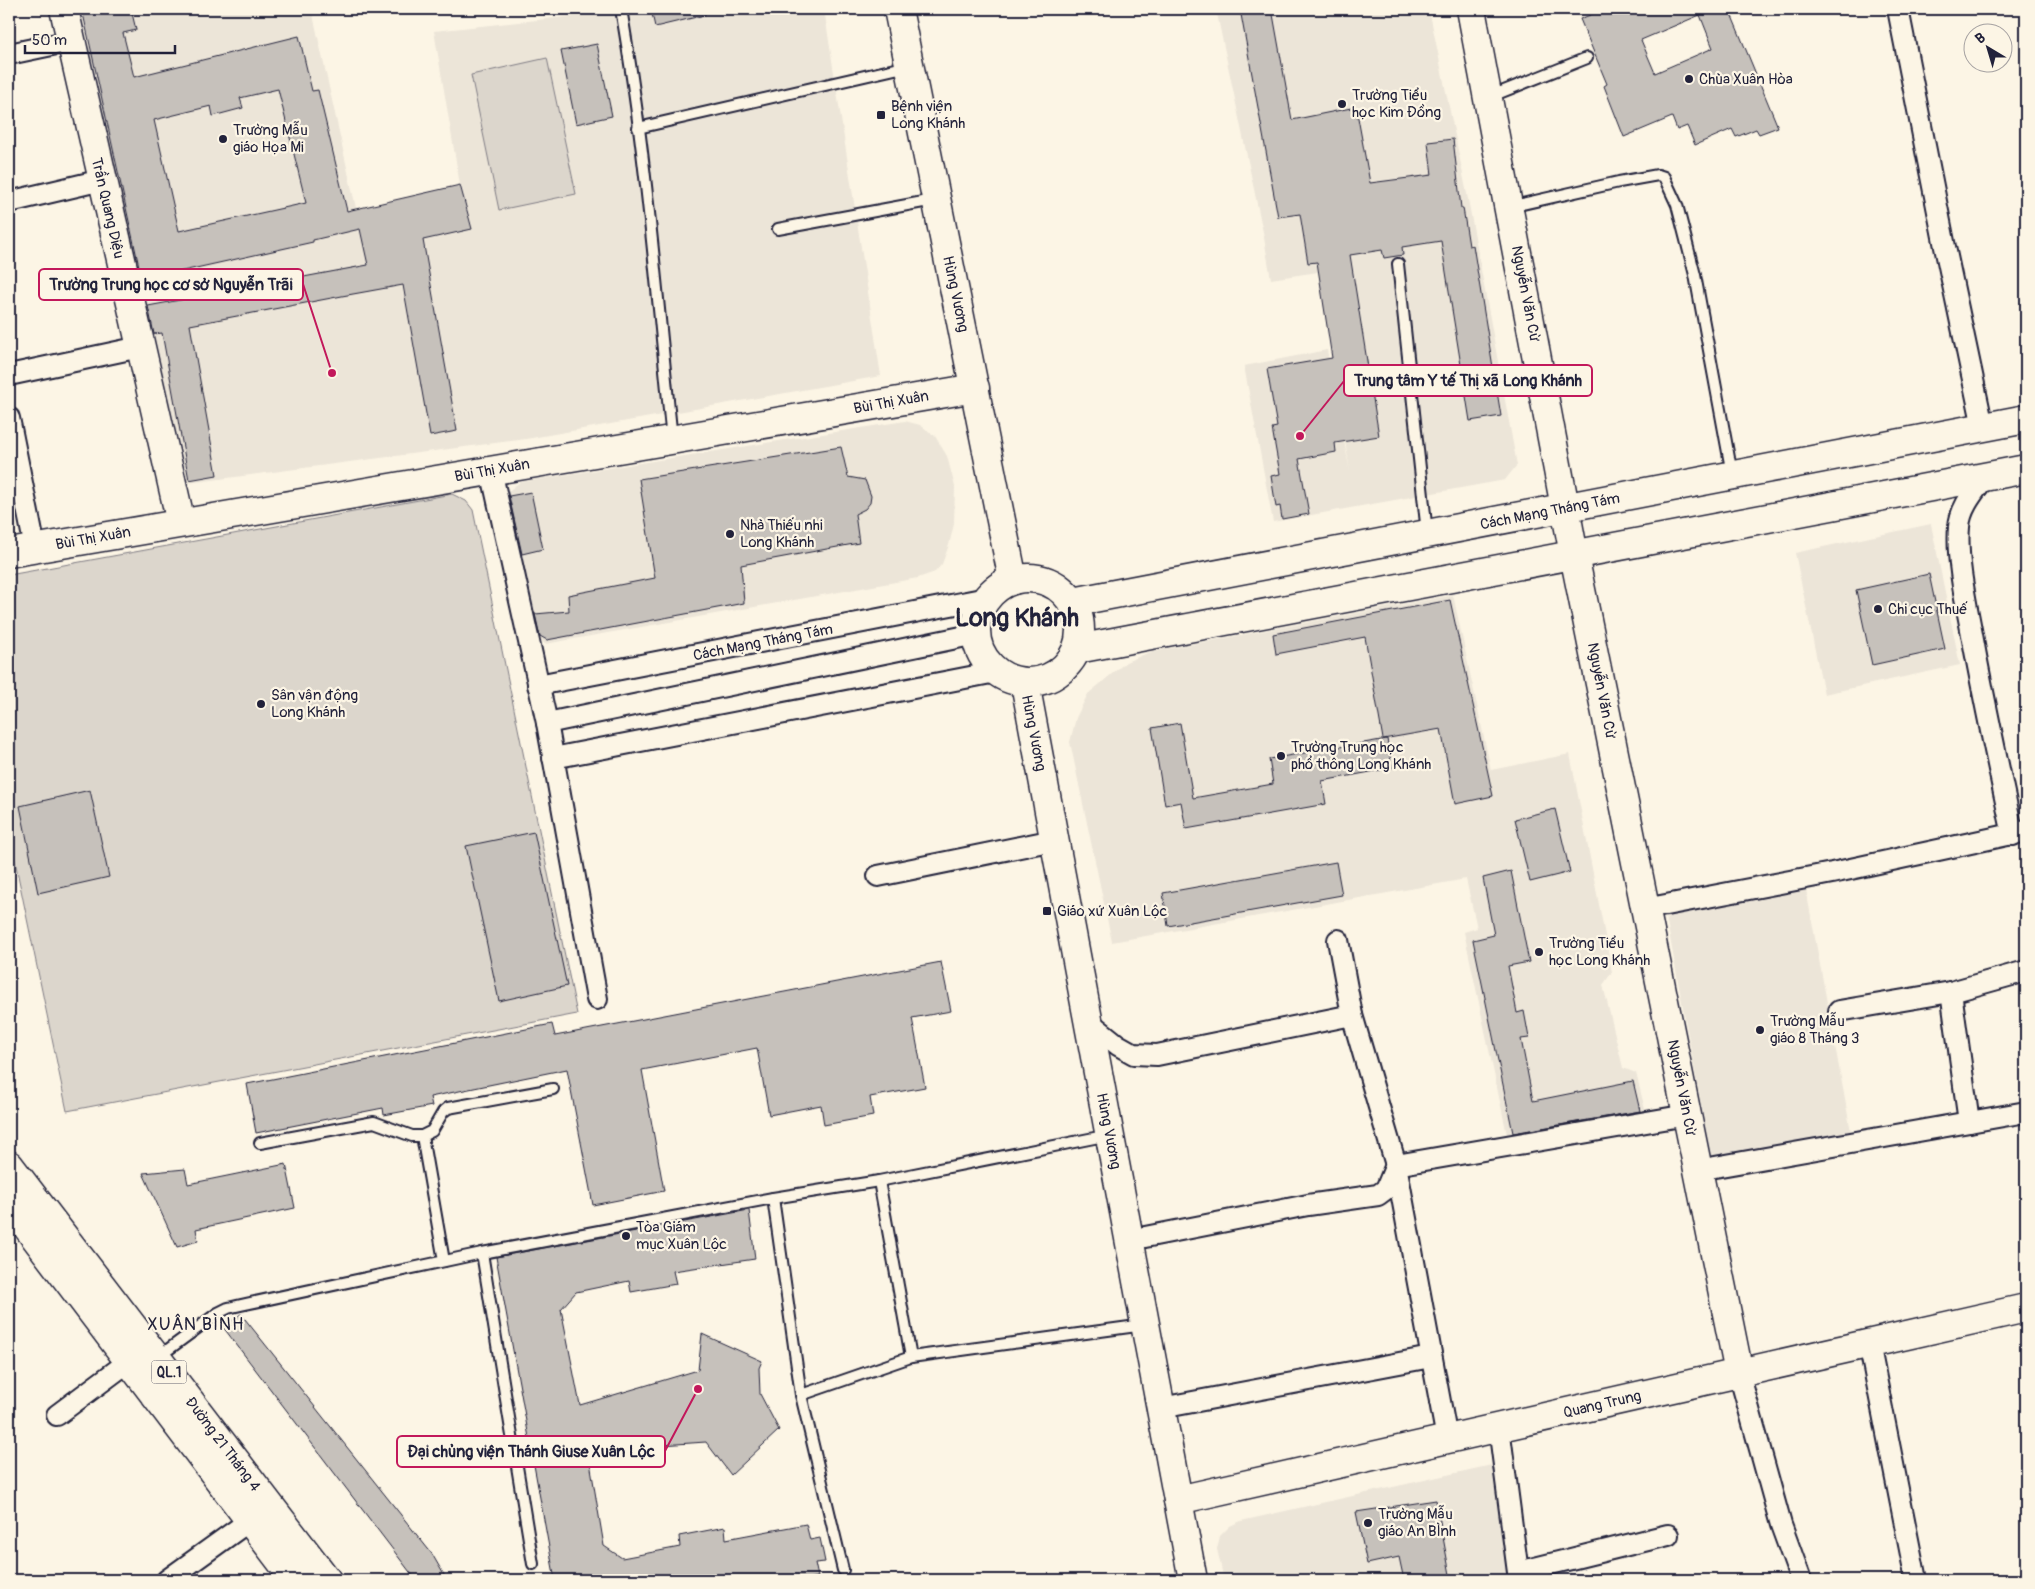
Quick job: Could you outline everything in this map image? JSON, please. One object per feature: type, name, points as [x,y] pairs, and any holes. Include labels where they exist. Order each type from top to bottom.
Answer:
[{"type":"main road","name":"Trần Quang Diệu","points":[[64,9],[180,523]]},
{"type":"main road","name":"Hùng Vương","points":[[898,9],[1013,580]]},
{"type":"main road","name":"Nguyễn Văn Cừ","points":[[1471,9],[1574,555],[1739,1373]]},
{"type":"main road","name":"Bùi Thị Xuân","points":[[22,550],[975,388]]},
{"type":"main road","name":"Cách Mạng Tháng Tám","points":[[1073,602],[2026,419]]},
{"type":"main road","points":[[1077,649],[2026,469]]},
{"type":"main road","points":[[1036,578],[1057,586],[1073,602],[1081,625],[1077,649],[1065,668],[1046,679],[1025,682],[1009,679],[996,672],[986,661],[979,648],[976,634],[977,621],[986,598],[998,587],[1013,580],[1036,578]]},
{"type":"main road","name":"Hùng Vương","points":[[1025,682],[1193,1580]]},
{"type":"main road","name":"Đường 21 Tháng 4","points":[[9,1165],[328,1580]]},
{"type":"main road","name":"Đường 21 Tháng 4","points":[[9,1203],[295,1580]]},
{"type":"main road","name":"Quang Trung","points":[[1178,1500],[2026,1308]]},
{"type":"street","points":[[1898,9],[1983,427]]},
{"type":"street","points":[[9,54],[71,41]]},
{"type":"street","points":[[9,202],[102,180]]},
{"type":"street","points":[[9,374],[140,346]]},
{"type":"street","points":[[9,418],[22,550]]},
{"type":"street","points":[[491,470],[547,723],[597,999]]},
{"type":"street","points":[[1645,909],[1832,873],[2019,833],[1988,720],[1965,598],[1959,548],[1958,526],[1963,510],[1985,477]]},
{"type":"street","name":"Cách Mạng Tháng Tám","points":[[538,685],[986,598]]},
{"type":"street","points":[[547,723],[976,634]]},
{"type":"street","points":[[553,758],[996,672]]},
{"type":"street","points":[[878,876],[1054,840]]},
{"type":"street","points":[[1338,940],[1352,1015],[1396,1165],[1447,1439]]},
{"type":"street","points":[[1840,1011],[1951,992],[2026,971]]},
{"type":"street","points":[[1951,992],[1969,1122]]},
{"type":"street","points":[[1088,1021],[1118,1045],[1134,1054],[1157,1055],[1352,1015]]},
{"type":"street","points":[[1698,1170],[2026,1112]]},
{"type":"street","points":[[1396,1165],[1687,1115]]},
{"type":"street","points":[[1129,1238],[1140,1238],[1308,1204],[1378,1195],[1386,1189],[1396,1165]]},
{"type":"street","points":[[1869,1343],[1916,1580]]},
{"type":"street","points":[[1161,1408],[1431,1357]]},
{"type":"street","points":[[57,1415],[128,1362]]},
{"type":"street","points":[[1739,1373],[1781,1525],[1801,1580]]},
{"type":"street","points":[[1499,1427],[1519,1576],[1668,1535]]},
{"type":"street","points":[[167,1580],[250,1521]]},
{"type":"lane","points":[[621,9],[638,128],[672,439]]},
{"type":"lane","points":[[1488,97],[1587,58]]},
{"type":"lane","points":[[638,128],[910,66]]},
{"type":"lane","points":[[1509,207],[1619,182],[1658,175],[1664,177],[1677,205],[1695,275],[1732,476]]},
{"type":"lane","points":[[778,229],[937,199]]},
{"type":"lane","points":[[1398,264],[1427,534]]},
{"type":"lane","points":[[260,1143],[374,1122],[412,1136],[422,1136],[432,1130],[443,1112],[448,1108],[553,1089]]},
{"type":"lane","points":[[158,1358],[228,1308],[482,1253],[773,1198],[879,1181],[1109,1134]]},
{"type":"lane","points":[[422,1136],[444,1261]]},
{"type":"lane","points":[[879,1181],[911,1357]]},
{"type":"lane","points":[[773,1198],[801,1395],[843,1570]]},
{"type":"lane","points":[[482,1253],[533,1564]]},
{"type":"lane","points":[[801,1395],[911,1357],[1145,1325]]},
{"type":"shaded area","points":[[82,9],[340,9],[313,15],[366,253],[472,229],[460,185],[434,31],[603,13],[602,9],[824,9],[881,376],[526,439],[181,484],[141,307],[92,70],[88,70],[84,48],[90,46]]},
{"type":"shaded area","points":[[1216,9],[1429,9],[1468,199],[1517,465],[1505,480],[1273,522],[1244,366],[1327,350],[1350,472],[1318,272],[1271,279],[1263,232]]},
{"type":"shaded area","points":[[547,58],[576,194],[499,210],[471,75]]},
{"type":"shaded area","name":"Nhà Thiếu nhi Long Khánh","points":[[905,421],[920,425],[935,436],[947,456],[955,487],[954,524],[942,564],[935,572],[918,578],[545,644],[525,628],[501,497],[520,482]]},
{"type":"shaded area","name":"Sân vận động Long Khánh","points":[[452,494],[466,501],[473,510],[577,1014],[67,1111],[9,832],[9,575]]},
{"type":"shaded area","name":"Chi cục Thuế","points":[[1931,524],[1960,665],[1824,694],[1795,553]]},
{"type":"shaded area","name":"Trường Trung học phổ thông Long Khánh","points":[[1453,595],[1491,770],[1570,754],[1612,972],[1603,985],[1623,1068],[1636,1073],[1646,1114],[1509,1144],[1464,932],[1477,928],[1466,879],[1112,942],[1070,742],[1076,718],[1088,694],[1126,662],[1150,652]]},
{"type":"shaded area","name":"Trường Mẫu giáo 8 Tháng 3","points":[[1805,884],[1854,1148],[1714,1175],[1665,911]]},
{"type":"shaded area","name":"Trường Mẫu giáo An BÌnh","points":[[1492,1465],[1510,1580],[1224,1580],[1217,1549],[1220,1536],[1230,1526],[1241,1521]]},
{"type":"building","points":[[82,9],[131,9],[136,30],[123,33],[134,77],[299,36],[312,91],[318,90],[347,211],[460,185],[472,229],[423,240],[457,431],[430,436],[403,285],[342,296],[190,325],[217,475],[189,480],[162,333],[154,334],[148,306],[368,265],[360,229],[313,240],[313,242],[142,280]],"holes":[[[278,89],[306,203],[179,231],[154,120],[211,106],[213,116],[243,108],[240,98]]]},
{"type":"building","points":[[651,9],[704,9],[705,15],[655,27]]},
{"type":"building","points":[[1240,9],[1272,9],[1292,120],[1356,107],[1370,183],[1432,175],[1428,142],[1453,139],[1461,208],[1463,208],[1469,246],[1473,245],[1501,416],[1470,421],[1441,241],[1402,247],[1403,255],[1384,258],[1382,250],[1350,255],[1379,436],[1335,443],[1336,452],[1299,459],[1309,514],[1282,519],[1280,506],[1276,507],[1271,476],[1280,474],[1272,428],[1277,427],[1267,369],[1332,358],[1317,262],[1308,263],[1300,214],[1278,217]]},
{"type":"building","name":"Chùa Xuân Hòa","points":[[1593,9],[1729,9],[1778,127],[1759,134],[1756,129],[1736,137],[1732,129],[1695,145],[1687,126],[1677,130],[1672,117],[1624,137],[1604,86],[1607,84],[1580,19],[1595,13]],"holes":[[[1700,15],[1713,48],[1655,73],[1641,40]]]},
{"type":"building","points":[[597,44],[612,116],[576,124],[561,51]]},
{"type":"building","points":[[841,447],[848,477],[865,480],[871,496],[870,503],[865,509],[855,514],[859,543],[741,565],[744,603],[547,640],[540,636],[535,614],[569,611],[568,595],[655,578],[639,479]]},
{"type":"building","points":[[531,492],[543,549],[522,554],[509,496]]},
{"type":"building","points":[[1929,574],[1945,649],[1872,665],[1856,590]]},
{"type":"building","points":[[1450,600],[1493,796],[1455,804],[1441,729],[1383,739],[1365,637],[1276,654],[1273,634]]},
{"type":"building","points":[[1180,723],[1193,798],[1273,784],[1269,759],[1387,739],[1392,768],[1322,781],[1326,804],[1186,829],[1181,802],[1165,805],[1152,728]]},
{"type":"building","points":[[90,790],[109,877],[38,893],[20,806]]},
{"type":"building","points":[[1555,809],[1570,872],[1530,882],[1515,819]]},
{"type":"building","points":[[534,832],[567,986],[499,1001],[466,846]]},
{"type":"building","points":[[1336,862],[1342,895],[1168,926],[1163,893]]},
{"type":"building","points":[[1511,871],[1529,962],[1508,966],[1517,1013],[1524,1011],[1529,1038],[1521,1039],[1533,1101],[1633,1081],[1640,1111],[1513,1133],[1473,940],[1494,935],[1483,878]]},
{"type":"building","points":[[941,962],[951,1011],[912,1018],[925,1087],[870,1097],[873,1116],[824,1125],[821,1105],[769,1115],[757,1048],[642,1070],[664,1191],[593,1205],[567,1069],[430,1097],[432,1106],[384,1115],[383,1108],[256,1133],[247,1084],[552,1024],[555,1036]]},
{"type":"building","points":[[286,1164],[295,1208],[196,1229],[198,1241],[177,1247],[143,1173],[185,1169],[188,1184]]},
{"type":"building","points":[[749,1210],[755,1259],[673,1271],[676,1284],[631,1292],[629,1281],[576,1292],[561,1309],[580,1405],[698,1370],[702,1334],[762,1361],[759,1368],[760,1394],[779,1430],[731,1475],[706,1442],[588,1450],[604,1546],[622,1558],[680,1547],[679,1536],[725,1527],[726,1539],[806,1524],[810,1540],[820,1538],[825,1562],[815,1563],[818,1577],[802,1580],[555,1580],[496,1257]]},
{"type":"building","points":[[241,1314],[432,1554],[447,1580],[416,1580],[223,1327]]},
{"type":"building","points":[[1436,1500],[1451,1580],[1404,1580],[1399,1557],[1367,1564],[1356,1512]]},
{"type":"place","name":"Chùa Xuân Hòa","points":[[1689,79]]},
{"type":"place","name":"Trường Tiểu học Kim Đồng","points":[[1342,104]]},
{"type":"place","name":"Bệnh viện Long Khánh","points":[[881,115]]},
{"type":"place","name":"Trường Mẫu giáo Họa Mi","points":[[223,139]]},
{"type":"place","name":"Trường Trung học cơ sở Nguyễn Trãi","points":[[332,373]]},
{"type":"place","name":"Trung tâm Y tế Thị xã Long Khánh","points":[[1300,436]]},
{"type":"place","name":"Nhà Thiếu nhi Long Khánh","points":[[730,534]]},
{"type":"place","name":"Chi cục Thuế","points":[[1878,609]]},
{"type":"place","name":"Sân vận động Long Khánh","points":[[261,704]]},
{"type":"place","name":"Trường Trung học phổ thông Long Khánh","points":[[1281,756]]},
{"type":"place","name":"Giáo xứ Xuân Lộc","points":[[1047,911]]},
{"type":"place","name":"Trường Tiểu học Long Khánh","points":[[1539,952]]},
{"type":"place","name":"Trường Mẫu giáo 8 Tháng 3","points":[[1760,1030]]},
{"type":"place","name":"Tòa Giám mục Xuân Lộc","points":[[626,1236]]},
{"type":"place","name":"Đại chủng viện Thánh Giuse Xuân Lộc","points":[[698,1389]]},
{"type":"place","name":"Trường Mẫu giáo An BÌnh","points":[[1368,1523]]},
{"type":"district","name":"Long Khánh","points":[[1017,617]]},
{"type":"district","name":"XUÂN BÌNH","points":[[196,1324]]}]
